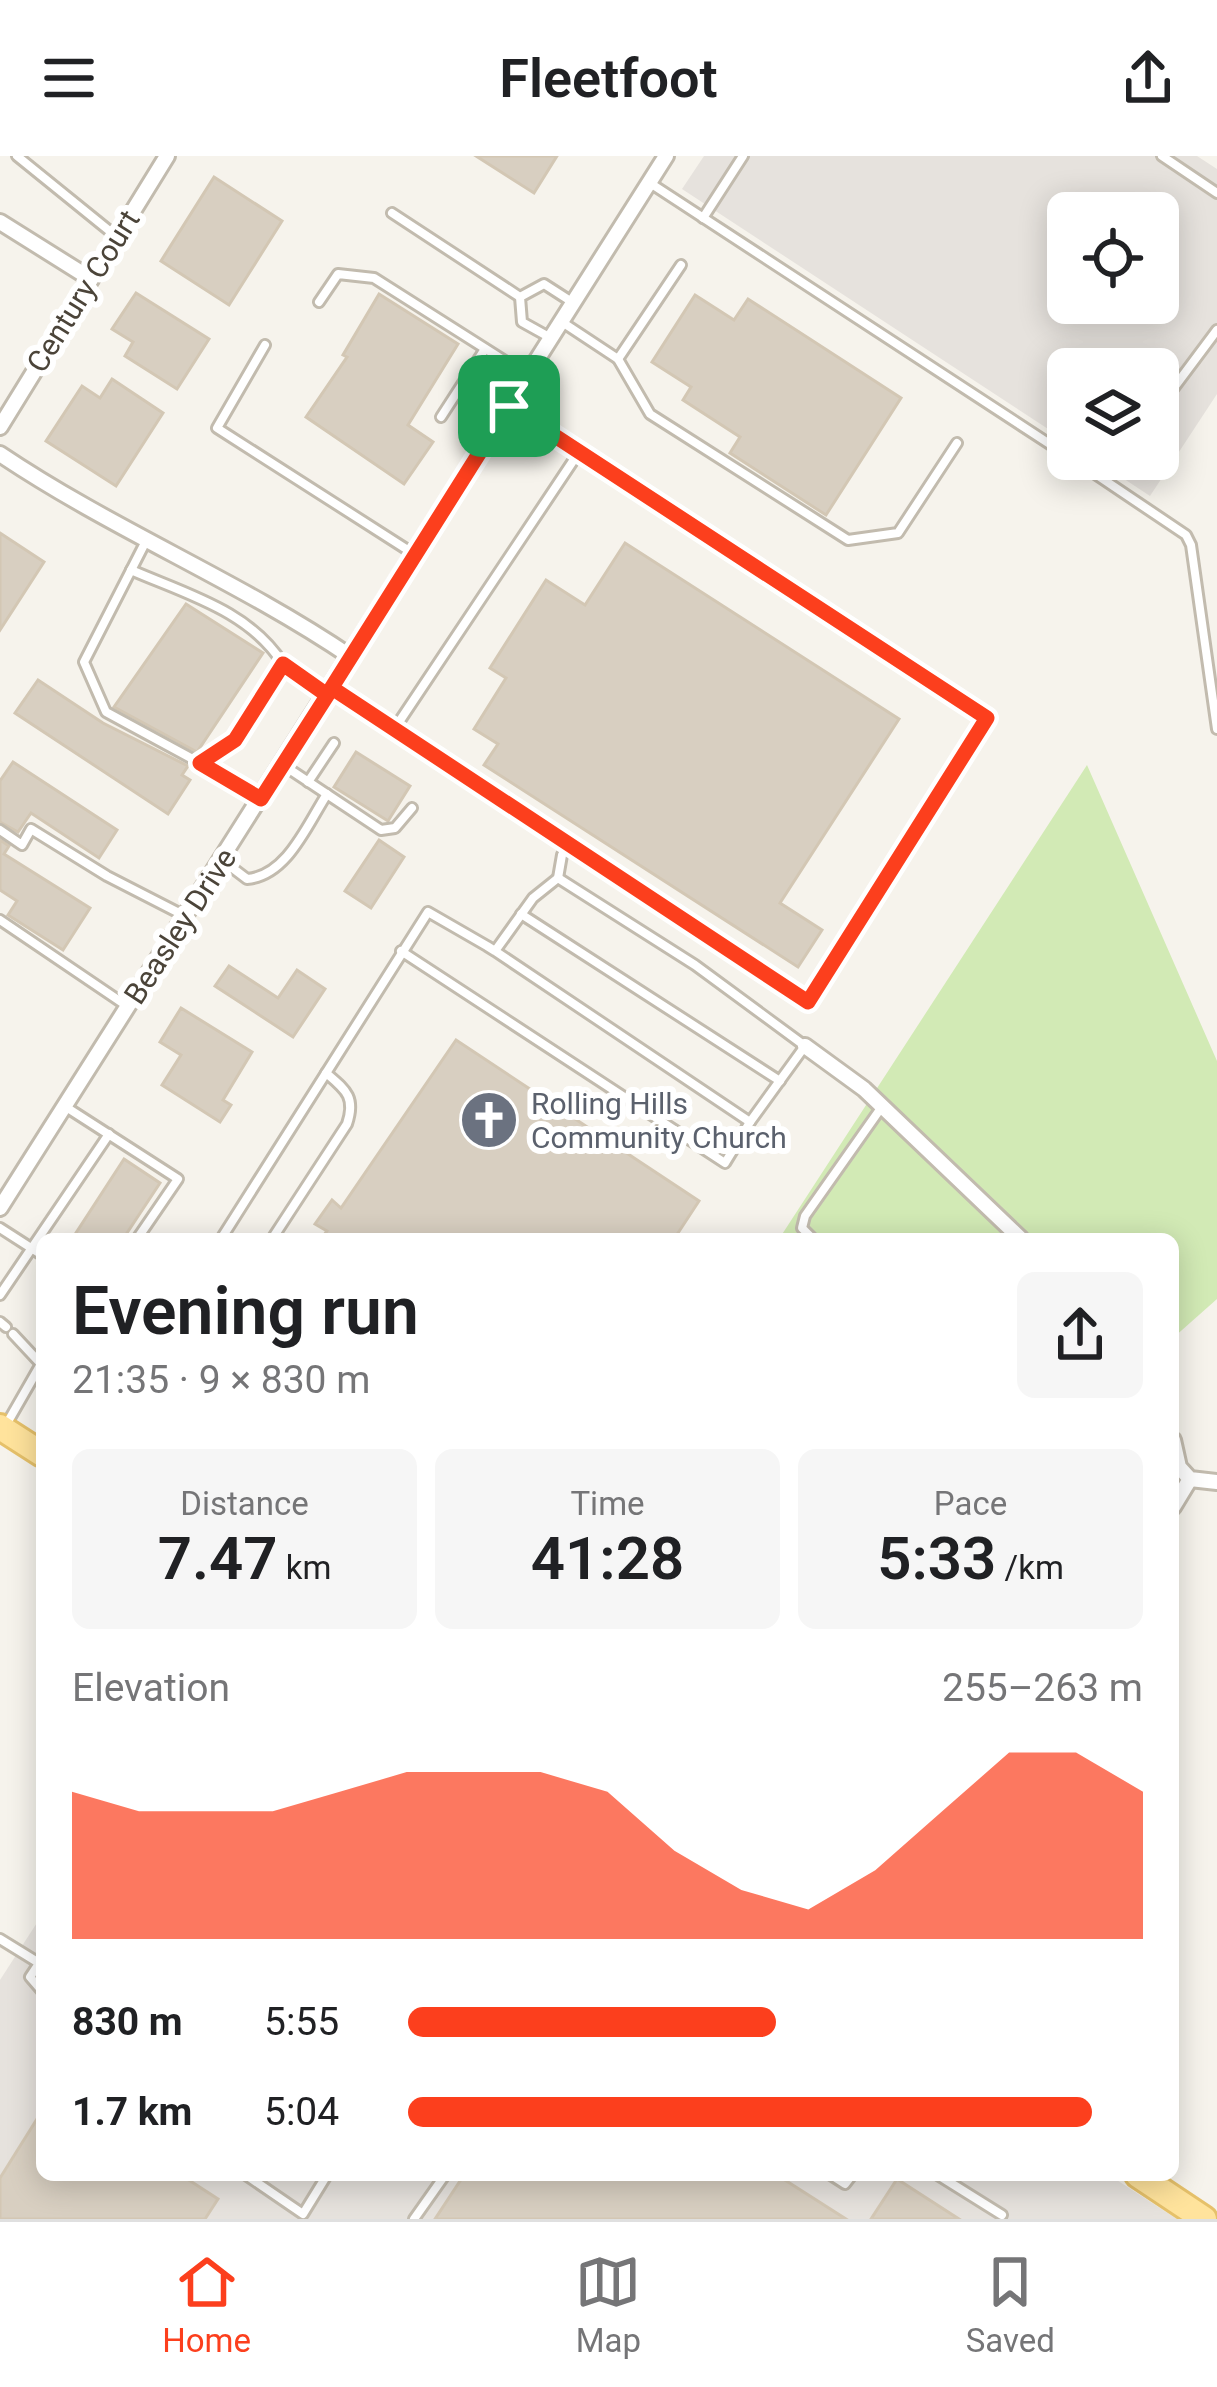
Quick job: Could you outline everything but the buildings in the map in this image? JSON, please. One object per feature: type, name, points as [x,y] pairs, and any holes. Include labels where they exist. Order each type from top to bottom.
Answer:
[{"type":"main road","points":[[2,1428],[36,1450]]},
{"type":"main road","points":[[1147,2181],[1204,2219]]},
{"type":"street","name":"Century Court","points":[[0,427],[167,156]]},
{"type":"street","name":"Beasley Drive","points":[[0,1208],[667,156]]},
{"type":"street","points":[[0,222],[91,279]]},
{"type":"street","points":[[0,454],[352,657]]},
{"type":"street","points":[[805,1046],[882,1106],[1015,1233]]},
{"type":"street","points":[[1179,1467],[1190,1479],[1217,1482]]},
{"type":"street","points":[[1179,1497],[1190,1479]]},
{"type":"lane","points":[[17,156],[117,237]]},
{"type":"lane","points":[[703,218],[743,156]]},
{"type":"lane","points":[[1162,156],[1217,193]]},
{"type":"lane","points":[[650,183],[1047,441]]},
{"type":"lane","points":[[392,213],[520,297]]},
{"type":"lane","points":[[618,359],[681,265]]},
{"type":"lane","points":[[319,302],[338,274],[374,278],[528,376]]},
{"type":"lane","points":[[520,297],[544,284],[574,303]]},
{"type":"lane","points":[[520,297],[522,322],[551,339]]},
{"type":"lane","points":[[562,322],[618,359],[650,414],[848,540],[898,533],[957,442]]},
{"type":"lane","points":[[1179,381],[1217,330]]},
{"type":"lane","points":[[265,345],[218,428],[416,555]]},
{"type":"lane","points":[[441,417],[485,349]]},
{"type":"lane","points":[[131,570],[204,599],[242,622],[269,640],[283,664],[395,728],[808,1002],[987,718],[509,406]]},
{"type":"lane","points":[[395,728],[579,452]]},
{"type":"lane","points":[[1106,480],[1186,536],[1191,545],[1212,658],[1217,729]]},
{"type":"lane","points":[[146,541],[84,662],[106,712],[261,799]]},
{"type":"lane","points":[[200,763],[235,740],[283,664]]},
{"type":"lane","points":[[308,782],[334,743]]},
{"type":"lane","points":[[283,765],[381,830],[395,828],[412,808]]},
{"type":"lane","points":[[222,860],[248,879],[266,878],[284,860],[327,794]]},
{"type":"lane","points":[[0,830],[22,844],[31,829],[107,876],[186,916]]},
{"type":"lane","points":[[495,951],[533,898],[558,878],[568,845]]},
{"type":"lane","points":[[401,952],[725,1163],[805,1046],[695,965],[558,878]]},
{"type":"lane","points":[[225,1233],[428,912],[495,951],[750,1122]]},
{"type":"lane","points":[[521,914],[780,1081]]},
{"type":"lane","points":[[0,920],[128,1006]]},
{"type":"lane","points":[[276,1233],[352,1108],[350,1094],[326,1073]]},
{"type":"lane","points":[[65,1106],[178,1179],[141,1233]]},
{"type":"lane","points":[[807,1233],[802,1228],[805,1216],[882,1106]]},
{"type":"lane","points":[[41,1233],[109,1134]]},
{"type":"lane","points":[[0,1228],[36,1251]]},
{"type":"lane","points":[[0,1295],[36,1241]]},
{"type":"lane","points":[[6,1328],[36,1359]]},
{"type":"lane","points":[[2,1428],[36,1372]]},
{"type":"lane","points":[[0,1939],[36,1958]]},
{"type":"lane","points":[[254,2181],[302,2217],[323,2181]]},
{"type":"lane","points":[[414,2219],[441,2181]]},
{"type":"lane","points":[[948,2181],[1002,2215]]},
{"type":"shaded area","points":[[704,156],[1197,156],[1217,169],[1217,394],[1179,452],[1179,348],[1047,348],[1047,428],[682,189]]},
{"type":"shaded area","points":[[1126,480],[1161,480],[1150,496]]},
{"type":"shaded area","points":[[36,1924],[36,2181],[1118,2181],[1177,2219],[0,2219],[0,1980]]},
{"type":"green space","points":[[1087,765],[1217,1061],[1217,1299],[1179,1333],[1179,1233],[783,1233]]},
{"type":"place","name":"Rolling Hills Community Church","points":[[489,1120]]},
{"type":"route","points":[[509,406],[987,718],[808,1002],[332,688],[261,799],[200,763],[235,740],[283,664],[327,695],[509,406]]}]
